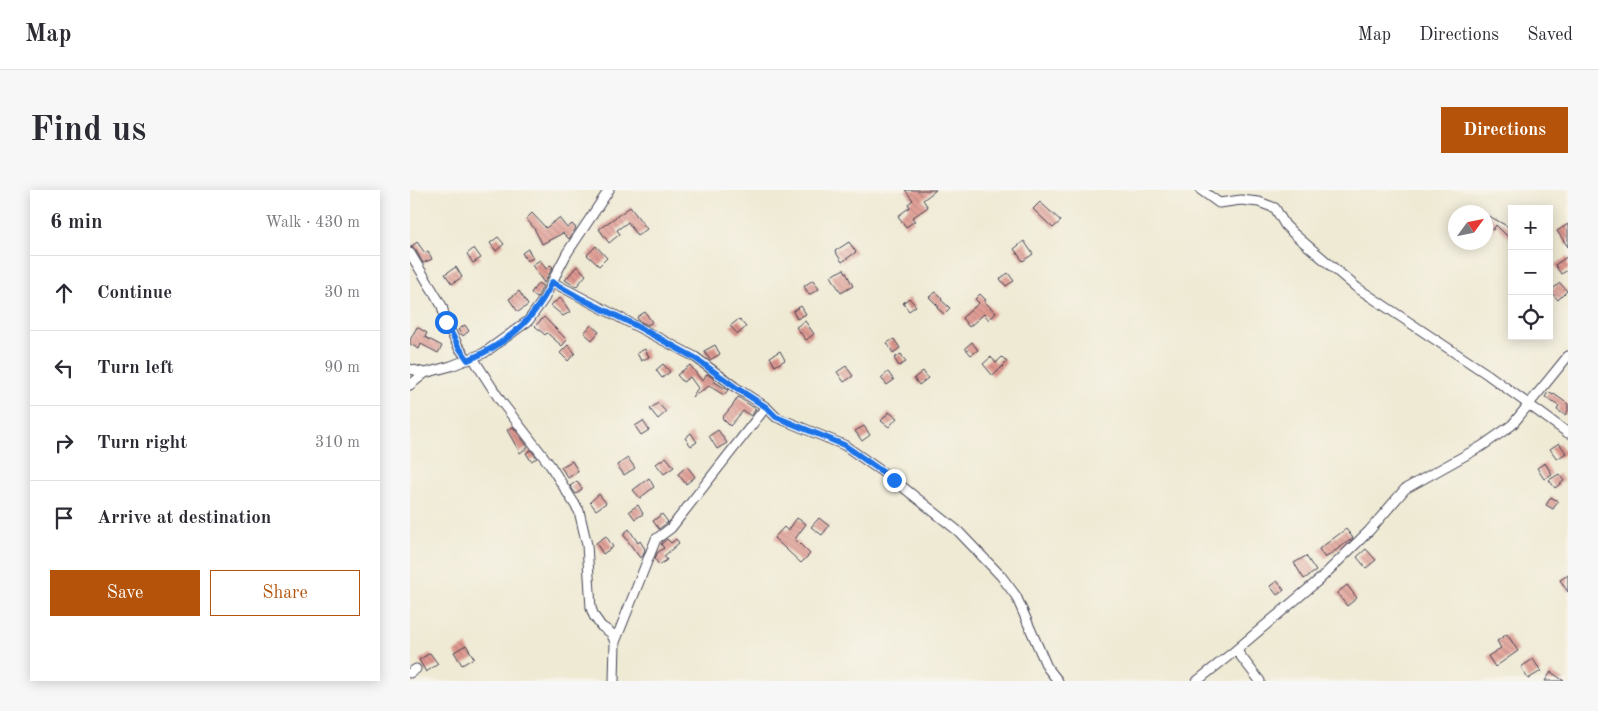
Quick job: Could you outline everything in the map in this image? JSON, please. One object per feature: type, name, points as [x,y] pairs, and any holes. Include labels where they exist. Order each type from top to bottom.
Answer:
[{"type":"street","points":[[410,385],[425,373],[484,353],[528,321],[544,299],[567,253],[609,190]]},
{"type":"street","points":[[1201,190],[1219,203],[1241,200],[1259,202],[1275,208],[1285,225],[1294,234],[1356,287],[1530,405],[1568,433]]},
{"type":"street","points":[[410,252],[442,306],[446,322],[458,346],[470,359],[550,465],[579,511],[587,545],[594,616],[601,626],[611,634],[615,642]]},
{"type":"street","points":[[552,282],[695,358],[766,407],[776,417],[844,445],[894,480],[958,531],[1001,576],[1016,596],[1047,667],[1058,681]]},
{"type":"street","points":[[1197,681],[1320,579],[1369,531],[1405,489],[1482,446],[1512,425],[1568,356]]},
{"type":"street","points":[[410,369],[425,373]]},
{"type":"street","points":[[614,681],[615,642],[656,539],[671,528],[766,407]]},
{"type":"street","points":[[1236,650],[1260,681]]},
{"type":"building","points":[[905,190],[936,190],[923,200],[928,207],[912,218],[915,221],[906,227],[898,216],[910,207],[908,204],[913,200]]},
{"type":"building","points":[[1040,202],[1061,221],[1053,228],[1033,209]]},
{"type":"building","points":[[630,207],[647,229],[637,236],[628,222],[617,230],[620,234],[609,243],[599,229]]},
{"type":"building","points":[[532,213],[546,228],[559,218],[567,228],[572,224],[576,228],[569,239],[563,233],[542,244],[534,228],[526,219]]},
{"type":"building","points":[[1493,218],[1508,225],[1508,237],[1496,225],[1493,230]]},
{"type":"building","points":[[1568,224],[1568,247],[1557,231]]},
{"type":"building","points":[[498,237],[504,244],[496,251],[490,243]]},
{"type":"building","points":[[1024,241],[1033,254],[1023,261],[1014,249]]},
{"type":"building","points":[[417,242],[425,253],[428,251],[432,259],[423,263],[415,249],[411,247]]},
{"type":"building","points":[[849,242],[856,252],[842,262],[835,251]]},
{"type":"building","points":[[596,246],[607,258],[599,266],[587,255]]},
{"type":"building","points":[[474,248],[481,258],[473,263],[467,254]]},
{"type":"building","points":[[528,249],[533,258],[527,261],[522,253]]},
{"type":"building","points":[[1568,256],[1568,270],[1561,274],[1555,265]]},
{"type":"building","points":[[540,260],[546,269],[550,265],[553,267],[544,283],[532,265]]},
{"type":"building","points":[[577,266],[586,275],[576,287],[565,280]]},
{"type":"building","points":[[456,267],[462,277],[452,284],[445,274]]},
{"type":"building","points":[[844,269],[853,286],[841,293],[831,276]]},
{"type":"building","points":[[1008,273],[1014,281],[1006,286],[1000,279]]},
{"type":"building","points":[[813,280],[819,289],[809,295],[804,286]]},
{"type":"building","points":[[538,283],[543,286],[537,298],[531,293]]},
{"type":"building","points":[[1560,283],[1567,291],[1558,300],[1553,294],[1553,289]]},
{"type":"building","points":[[519,291],[528,305],[518,312],[509,299]]},
{"type":"building","points":[[936,292],[941,300],[950,308],[944,314],[929,297]]},
{"type":"building","points":[[980,294],[996,313],[989,320],[984,314],[969,327],[962,318],[979,303],[975,299]]},
{"type":"building","points":[[561,298],[570,312],[563,316],[550,305]]},
{"type":"building","points":[[909,298],[916,306],[909,311],[903,303]]},
{"type":"building","points":[[801,306],[806,314],[797,319],[793,311]]},
{"type":"building","points":[[645,312],[652,322],[648,325],[639,321],[637,317]]},
{"type":"building","points":[[544,317],[567,340],[562,346],[547,333],[545,335],[535,326]]},
{"type":"building","points":[[739,319],[746,327],[738,334],[730,326]]},
{"type":"building","points":[[805,321],[814,334],[806,340],[796,327]]},
{"type":"building","points":[[465,325],[469,331],[463,336],[458,330]]},
{"type":"building","points":[[591,325],[599,332],[592,340],[584,333]]},
{"type":"building","points":[[417,327],[427,333],[425,337],[442,346],[438,353],[421,344],[419,349],[410,344],[410,340]]},
{"type":"building","points":[[894,339],[900,348],[893,353],[887,343]]},
{"type":"building","points":[[972,342],[978,350],[971,355],[965,348]]},
{"type":"building","points":[[568,345],[575,353],[568,361],[560,353]]},
{"type":"building","points":[[715,345],[720,354],[710,360],[704,351]]},
{"type":"building","points":[[645,349],[649,357],[641,361],[637,353]]},
{"type":"building","points":[[780,351],[785,360],[775,366],[770,357]]},
{"type":"building","points":[[901,354],[906,362],[899,366],[894,358]]},
{"type":"building","points":[[991,357],[996,363],[1002,357],[1007,362],[993,376],[983,364]]},
{"type":"building","points":[[663,364],[670,372],[662,378],[656,370]]},
{"type":"building","points":[[690,365],[702,381],[707,374],[714,379],[713,381],[728,390],[724,395],[709,386],[692,397],[698,388],[690,377],[683,382],[677,375]]},
{"type":"building","points":[[846,366],[853,376],[844,382],[837,372]]},
{"type":"building","points":[[923,371],[928,378],[919,385],[914,378]]},
{"type":"building","points":[[888,372],[894,380],[887,385],[881,378]]},
{"type":"building","points":[[1548,392],[1568,404],[1568,411],[1565,415],[1557,410],[1559,406],[1545,397]]},
{"type":"building","points":[[738,397],[756,409],[751,416],[743,411],[730,426],[722,418]]},
{"type":"building","points":[[658,403],[666,412],[658,419],[650,409]]},
{"type":"building","points":[[889,412],[897,418],[889,427],[881,421]]},
{"type":"building","points":[[643,421],[649,430],[641,435],[635,426]]},
{"type":"building","points":[[864,426],[870,435],[862,441],[855,431]]},
{"type":"building","points":[[513,427],[528,447],[520,453],[507,430]]},
{"type":"building","points":[[718,430],[727,443],[717,449],[709,436]]},
{"type":"building","points":[[691,433],[697,442],[691,446],[685,438]]},
{"type":"building","points":[[1559,443],[1566,453],[1557,459],[1550,449]]},
{"type":"building","points":[[531,450],[537,458],[531,461],[526,453]]},
{"type":"building","points":[[666,457],[674,467],[664,474],[656,464]]},
{"type":"building","points":[[628,458],[635,468],[624,475],[617,465]]},
{"type":"building","points":[[572,461],[578,471],[568,478],[561,467]]},
{"type":"building","points":[[1545,463],[1552,474],[1544,479],[1537,468]]},
{"type":"building","points":[[687,466],[695,477],[686,484],[678,474]]},
{"type":"building","points":[[1559,474],[1564,481],[1555,488],[1549,480]]},
{"type":"building","points":[[649,478],[654,487],[640,498],[633,490]]},
{"type":"building","points":[[577,481],[582,489],[576,494],[570,486]]},
{"type":"building","points":[[599,494],[606,503],[596,510],[590,502]]},
{"type":"building","points":[[1551,497],[1558,501],[1553,509],[1546,505]]},
{"type":"building","points":[[638,505],[643,514],[635,519],[629,511]]},
{"type":"building","points":[[662,514],[668,522],[659,529],[653,521]]},
{"type":"building","points":[[797,518],[806,524],[795,539],[810,554],[801,563],[774,538],[784,527],[788,531]]},
{"type":"building","points":[[819,518],[829,526],[822,535],[811,527]]},
{"type":"building","points":[[629,529],[638,543],[640,541],[645,549],[643,556],[640,558],[623,534]]},
{"type":"building","points":[[1346,529],[1353,538],[1325,558],[1319,549]]},
{"type":"building","points":[[606,536],[613,547],[603,554],[596,543]]},
{"type":"building","points":[[667,539],[671,543],[676,539],[679,543],[664,556],[667,560],[659,565],[655,559],[657,553],[664,548],[661,544]]},
{"type":"building","points":[[1366,549],[1376,560],[1366,568],[1357,557]]},
{"type":"building","points":[[1306,556],[1316,571],[1304,579],[1294,563]]},
{"type":"building","points":[[1568,575],[1568,592],[1560,580]]},
{"type":"building","points":[[1277,581],[1284,590],[1277,595],[1270,586]]},
{"type":"building","points":[[1347,585],[1357,598],[1347,606],[1337,593]]},
{"type":"building","points":[[1507,634],[1518,651],[1495,667],[1488,656],[1501,648],[1497,641]]},
{"type":"building","points":[[466,645],[474,658],[462,665],[454,652]]},
{"type":"building","points":[[430,653],[438,664],[426,672],[419,660]]},
{"type":"building","points":[[1533,659],[1541,671],[1528,679],[1521,667]]},
{"type":"building","points":[[1551,672],[1564,681],[1545,681]]},
{"type":"route","points":[[446,322],[458,346],[468,360],[484,353],[528,321],[544,299],[552,282],[695,358],[766,407],[776,417],[844,445],[894,480]]}]
